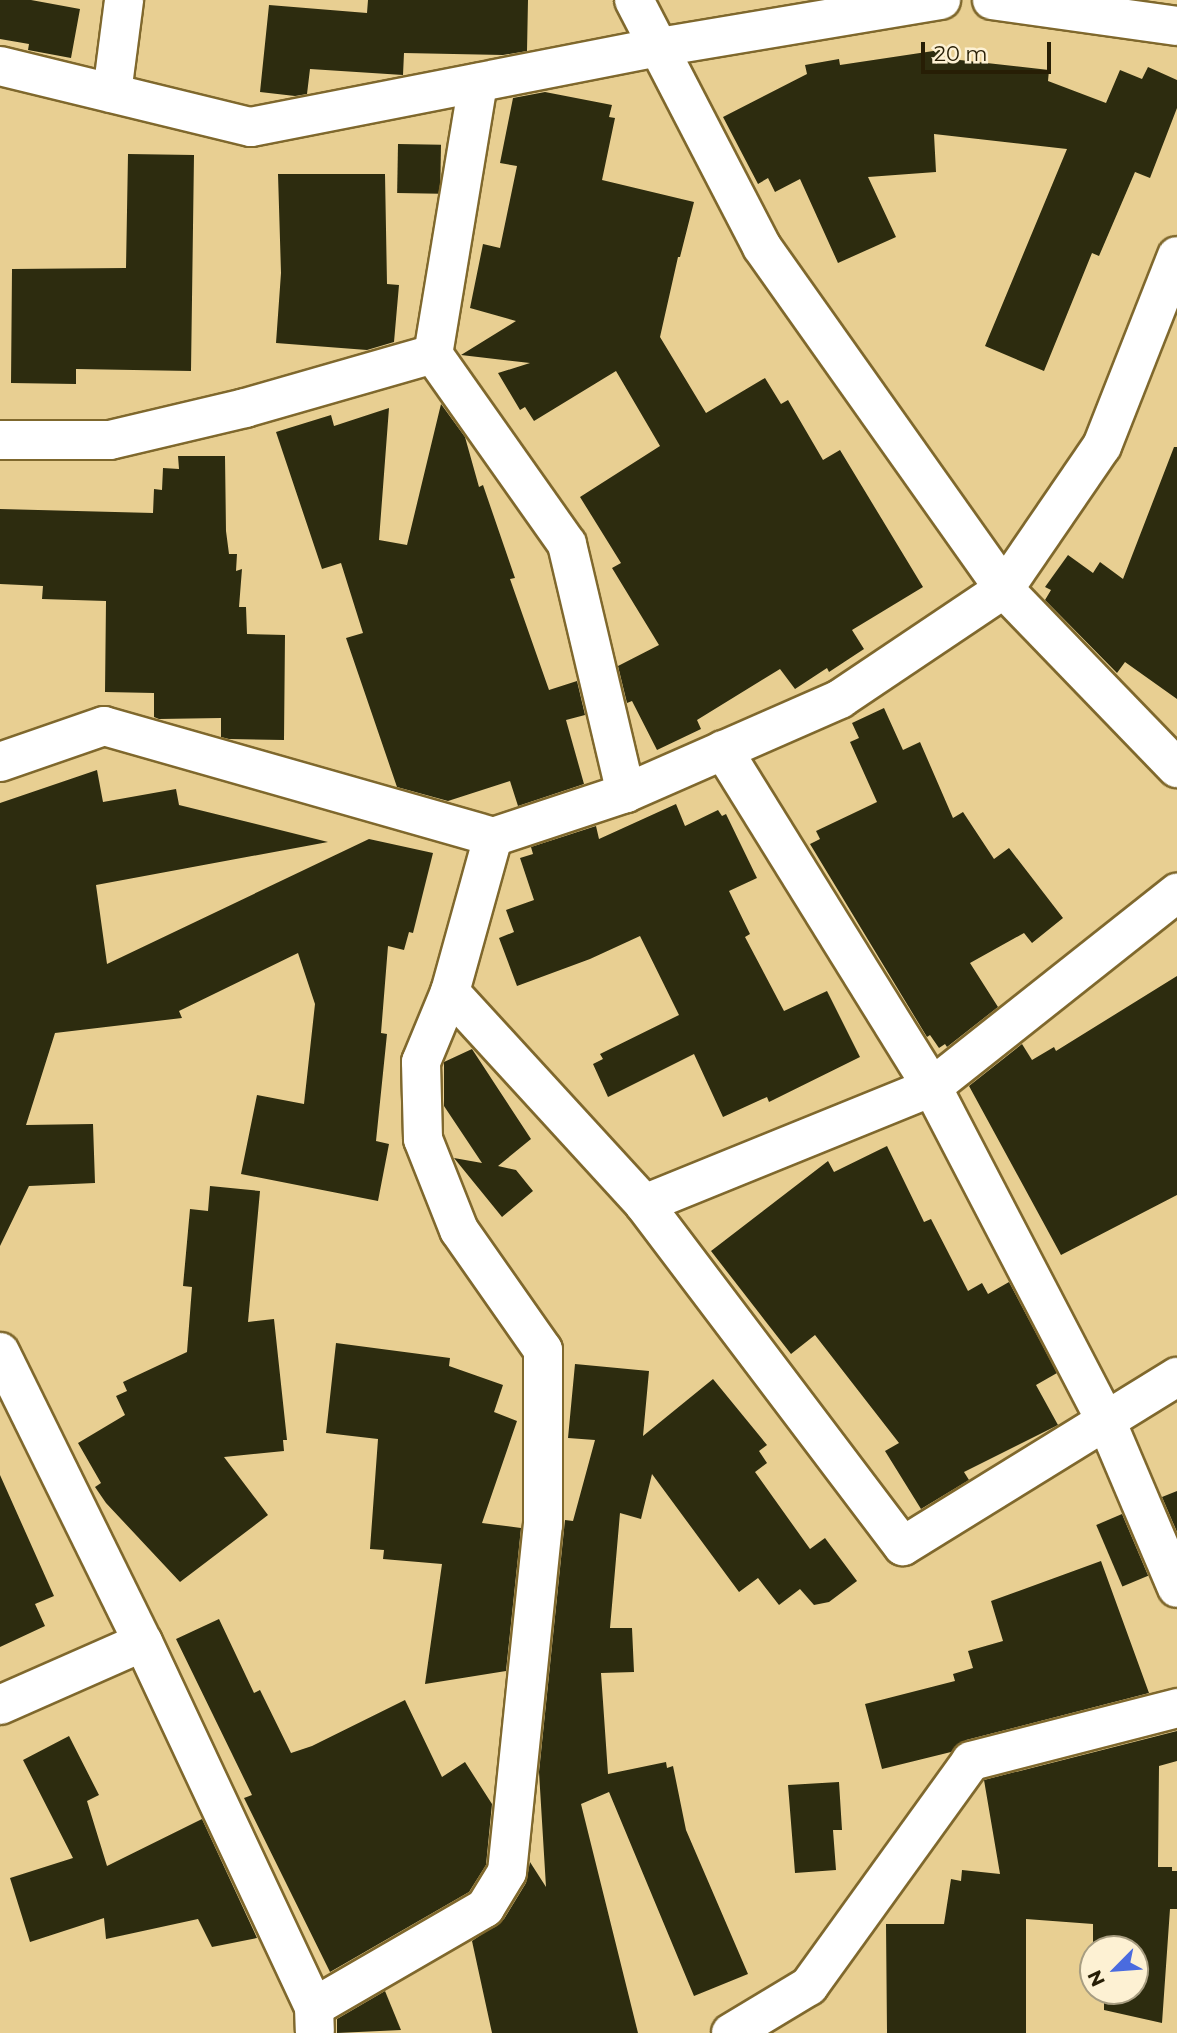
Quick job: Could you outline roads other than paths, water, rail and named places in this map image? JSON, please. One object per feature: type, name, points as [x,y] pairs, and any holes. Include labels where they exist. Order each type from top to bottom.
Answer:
[{"type":"street","points":[[112,93],[124,0]]},
{"type":"street","points":[[634,0],[762,247],[1004,589],[1177,768]]},
{"type":"street","points":[[0,66],[251,127],[659,47],[941,0]]},
{"type":"street","points":[[992,0],[1177,26]]},
{"type":"street","points":[[478,83],[433,354],[567,544],[626,793]]},
{"type":"street","points":[[0,762],[104,726],[493,837],[626,793],[840,699],[1004,589],[1102,446],[1177,256]]},
{"type":"street","points":[[0,440],[110,440],[245,408],[433,354]]},
{"type":"street","points":[[723,750],[932,1087],[1107,1423],[1177,1588]]},
{"type":"street","points":[[0,1352],[143,1642],[315,2020],[485,1908],[507,1872],[543,1525],[543,1350],[459,1230],[423,1139],[421,1062],[450,992],[493,837]]},
{"type":"street","points":[[644,1204],[932,1087],[1177,893]]},
{"type":"street","points":[[450,992],[644,1204],[903,1546],[1107,1423],[1177,1377]]},
{"type":"street","points":[[0,1705],[143,1642]]},
{"type":"street","points":[[731,2033],[809,1986],[971,1761],[1177,1708]]}]
